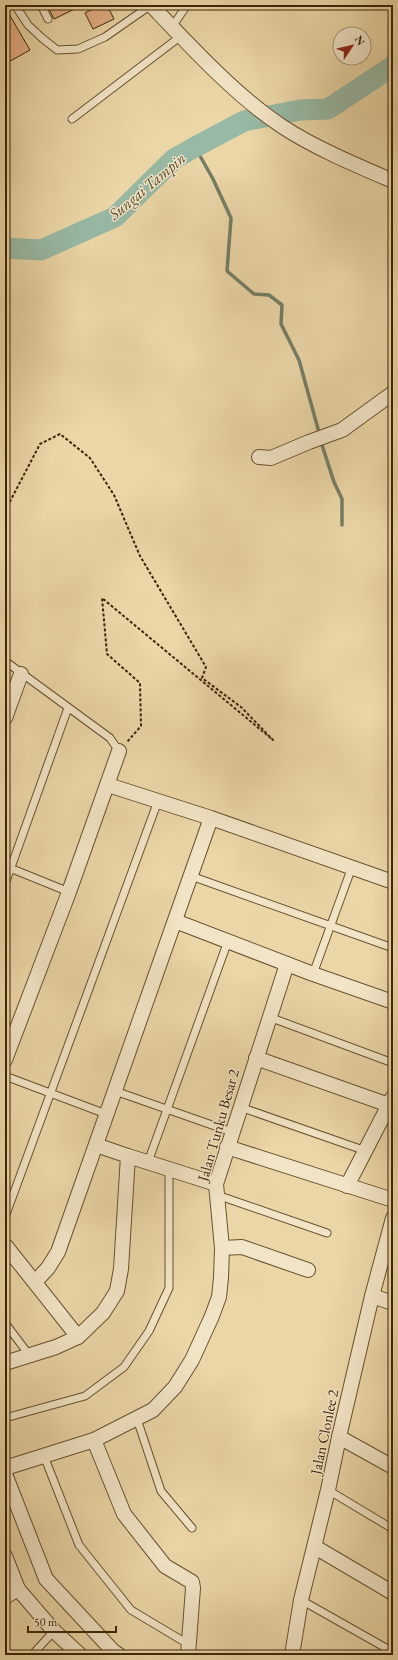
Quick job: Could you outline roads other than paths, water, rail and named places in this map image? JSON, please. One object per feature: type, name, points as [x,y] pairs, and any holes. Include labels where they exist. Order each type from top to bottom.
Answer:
[{"type":"street","points":[[151,5],[176,31],[255,106],[283,127],[305,140],[393,180]]},
{"type":"street","points":[[259,458],[271,458],[342,430],[393,393]]},
{"type":"street","points":[[5,718],[21,674]]},
{"type":"street","points":[[6,1054],[69,892],[108,785],[119,750]]},
{"type":"street","points":[[108,785],[212,818],[393,882]]},
{"type":"street","points":[[35,1282],[48,1268],[58,1252],[212,818]]},
{"type":"street","points":[[175,921],[312,974],[393,1002]]},
{"type":"street","name":"Jalan Tunku Besar 2","points":[[5,1468],[94,1440],[153,1410],[176,1387],[192,1360],[219,1297],[222,1248],[216,1189],[227,1147],[287,964]]},
{"type":"street","points":[[256,1058],[391,1101],[347,1186]]},
{"type":"street","points":[[96,1145],[170,1169],[216,1189]]},
{"type":"street","points":[[227,1147],[393,1200]]},
{"type":"street","points":[[5,1363],[56,1347],[78,1337],[103,1313],[117,1291],[121,1269],[128,1156]]},
{"type":"street","name":"Jalan Clonlee 2","points":[[292,1655],[301,1600],[315,1547],[372,1296],[393,1218]]},
{"type":"street","points":[[5,1245],[78,1337]]},
{"type":"street","points":[[222,1248],[242,1247],[308,1270]]},
{"type":"street","points":[[372,1296],[393,1303]]},
{"type":"street","points":[[339,1437],[393,1467]]},
{"type":"street","points":[[94,1440],[124,1514],[165,1566],[188,1578],[192,1582],[193,1588],[188,1650]]},
{"type":"street","points":[[5,1474],[46,1579],[118,1655]]},
{"type":"street","points":[[315,1547],[393,1593]]},
{"type":"street","points":[[5,1556],[18,1589],[54,1631],[80,1655]]},
{"type":"street","points":[[5,1597],[18,1589]]},
{"type":"lane","points":[[15,5],[28,24],[42,38],[58,50],[78,49],[105,36],[151,5]]},
{"type":"lane","points":[[41,5],[48,19]]},
{"type":"lane","points":[[72,119],[176,31],[187,5]]},
{"type":"lane","points":[[5,661],[110,738],[119,750]]},
{"type":"lane","points":[[5,884],[8,867],[68,708]]},
{"type":"lane","points":[[5,1217],[158,801]]},
{"type":"lane","points":[[8,867],[69,892]]},
{"type":"lane","points":[[312,974],[352,867]]},
{"type":"lane","points":[[191,876],[393,948]]},
{"type":"lane","points":[[148,1162],[228,941]]},
{"type":"lane","points":[[269,1017],[393,1063]]},
{"type":"lane","points":[[5,1076],[106,1114]]},
{"type":"lane","points":[[115,1091],[232,1132]]},
{"type":"lane","points":[[240,1107],[366,1151]]},
{"type":"lane","points":[[5,1418],[85,1396],[124,1368],[148,1331],[169,1288],[170,1169]]},
{"type":"lane","points":[[216,1189],[327,1233]]},
{"type":"lane","points":[[5,1324],[30,1356]]},
{"type":"lane","points":[[137,1419],[161,1491],[192,1528]]},
{"type":"lane","points":[[44,1456],[79,1545],[131,1610],[188,1650]]},
{"type":"lane","points":[[328,1490],[393,1529]]},
{"type":"lane","points":[[301,1600],[393,1652]]},
{"type":"lane","points":[[32,1655],[54,1631]]},
{"type":"waterway","name":"Sungai Tampin","points":[[5,248],[41,250],[115,217],[174,159],[195,147],[244,121],[300,110],[328,109],[393,66]]},
{"type":"waterway","points":[[195,147],[213,179],[231,218],[227,271],[254,294],[269,295],[282,305],[281,324],[299,360],[320,436]]},
{"type":"waterway","points":[[321,442],[334,482],[342,499],[342,525]]}]
